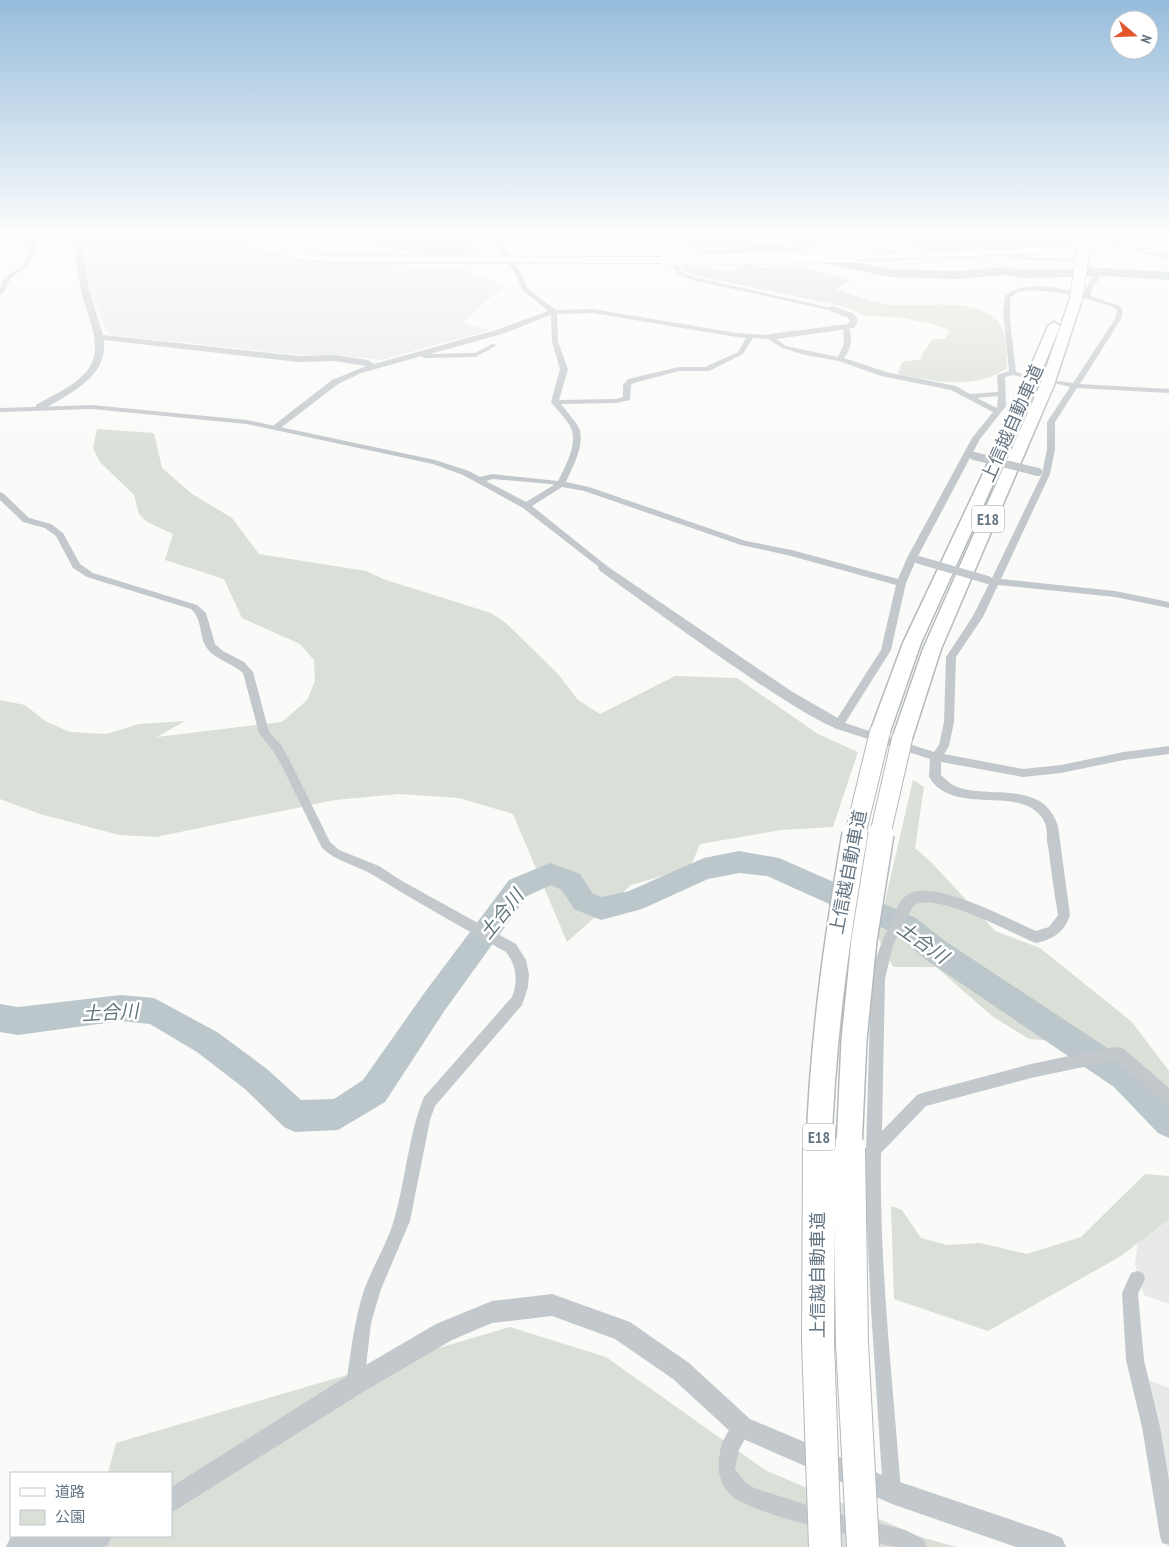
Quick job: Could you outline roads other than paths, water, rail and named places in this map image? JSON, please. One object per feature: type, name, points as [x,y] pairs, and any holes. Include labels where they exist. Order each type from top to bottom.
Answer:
[{"type":"highway","name":"上信越自動車道","points":[[863,1547],[850,1318],[848,1211],[850,1093],[859,964],[867,901],[885,807],[891,736],[912,643],[1032,382],[1069,309]]},
{"type":"highway","name":"上信越自動車道","points":[[825,1547],[817,1307],[817,1192],[825,1030],[844,885],[866,783],[891,736],[932,649],[1047,385],[1071,309]]},
{"type":"street","points":[[40,407],[73,387],[90,373],[100,357],[99,337],[90,309]]},
{"type":"street","points":[[550,309],[554,312]]},
{"type":"street","points":[[278,427],[335,382],[371,366],[504,330],[554,312],[605,312],[750,337],[770,337],[851,326],[854,320],[850,316],[833,309]]},
{"type":"street","points":[[1005,309],[1010,333],[1013,373]]},
{"type":"street","points":[[892,1492],[878,1309],[873,1186],[878,979],[883,948],[906,902],[916,896],[928,894],[945,898],[1036,938],[1052,934],[1062,924],[1064,915],[1050,821],[1032,802],[1015,797],[972,796],[942,786],[935,777],[936,757],[944,746],[949,722],[951,657],[978,617],[992,581],[1042,473],[1051,449],[1051,422],[1120,315],[1119,309]]},
{"type":"street","points":[[554,312],[555,342],[564,369],[555,402]]},
{"type":"street","points":[[840,359],[845,354],[849,335],[846,328]]},
{"type":"street","points":[[99,337],[298,359],[334,358],[368,363],[371,366]]},
{"type":"street","points":[[555,402],[616,401],[627,398],[627,385],[631,382],[679,369],[706,369],[741,353],[750,337]]},
{"type":"street","points":[[770,337],[784,347],[840,359],[884,374],[952,388],[997,411]]},
{"type":"street","points":[[420,353],[424,356],[476,355],[494,345]]},
{"type":"street","points":[[838,724],[886,650],[901,583],[916,559],[971,455],[997,411],[1002,406],[1001,375],[1013,373],[1025,376]]},
{"type":"street","points":[[1058,383],[1169,390]]},
{"type":"street","points":[[966,396],[1001,394]]},
{"type":"street","points":[[526,506],[561,484],[571,462],[576,442],[575,428],[555,402]]},
{"type":"street","points":[[0,405],[9,409]]},
{"type":"street","points":[[0,410],[40,407],[92,407],[278,427],[435,462],[480,480],[526,506],[604,568],[786,695],[838,724],[936,757],[1023,773],[1061,769],[1124,756],[1169,750]]},
{"type":"street","points":[[971,455],[1042,473]]},
{"type":"street","points":[[480,480],[492,476],[561,484],[610,496],[744,543],[792,552],[901,583]]},
{"type":"street","points":[[0,495],[26,520],[48,526],[60,535],[76,566],[90,575],[194,608],[201,613],[210,645],[219,653],[240,664],[248,672],[264,733],[277,748],[286,764],[326,845],[336,853],[375,870],[398,885],[511,948],[517,955],[523,969],[522,988],[517,1001],[429,1102],[423,1120],[402,1221],[373,1289],[363,1323],[355,1384]]},
{"type":"street","points":[[916,559],[992,581],[1115,594],[1169,605]]},
{"type":"street","points":[[874,1150],[922,1100],[1030,1071],[1107,1055],[1119,1054],[1169,1098]]},
{"type":"street","points":[[1137,1279],[1130,1293],[1135,1360],[1151,1427],[1169,1536]]},
{"type":"street","points":[[172,1500],[355,1384],[444,1332],[492,1312],[552,1305],[622,1330],[681,1371],[742,1427],[892,1492],[1053,1547]]},
{"type":"street","points":[[742,1427],[730,1447],[726,1469],[742,1492],[776,1505],[905,1539],[917,1547]]},
{"type":"street","points":[[20,1547],[86,1540],[96,1537]]},
{"type":"waterway","name":"土合川","points":[[0,1018],[18,1021],[121,1008],[154,1011],[207,1042],[256,1079],[295,1116],[338,1114],[374,1091],[435,1001],[518,888],[550,874],[571,882],[583,901],[601,909],[633,901],[704,869],[739,862],[770,866],[906,926],[935,950],[1125,1077],[1169,1122]]}]
